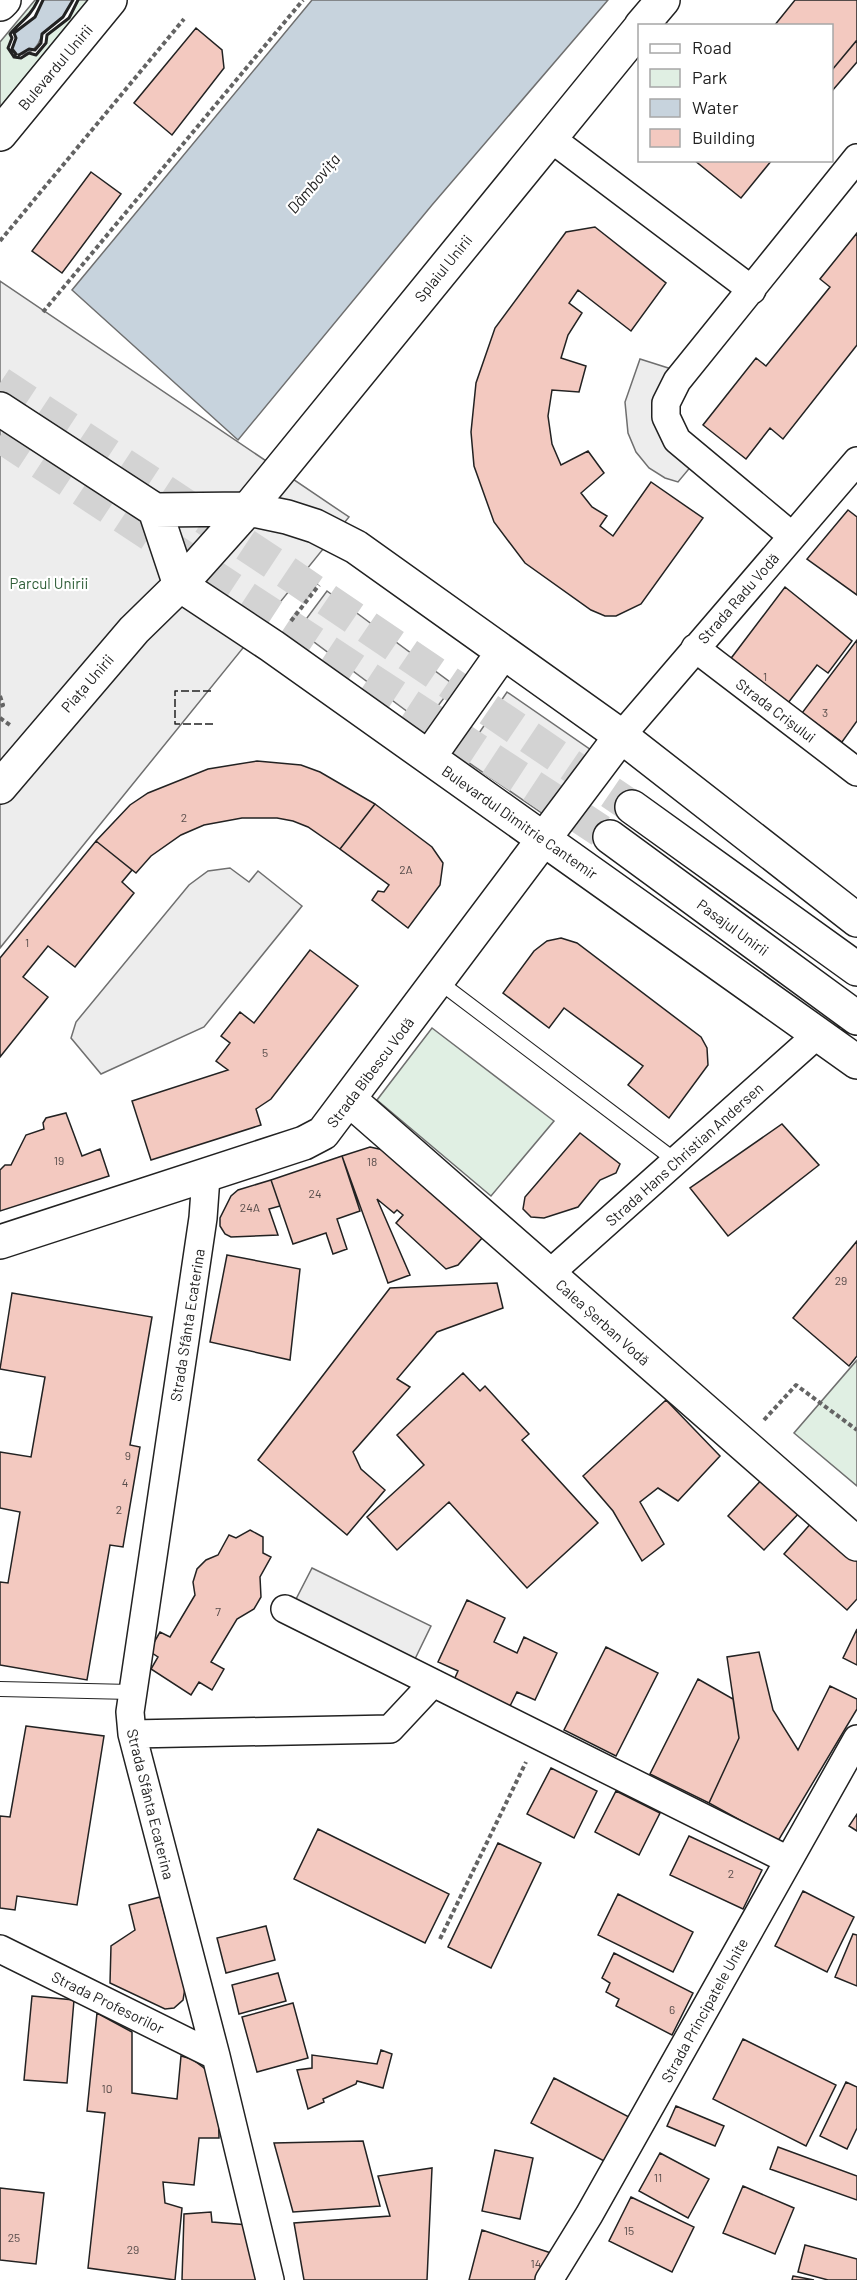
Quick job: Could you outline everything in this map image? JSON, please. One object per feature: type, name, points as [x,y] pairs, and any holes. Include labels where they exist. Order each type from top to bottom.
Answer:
[{"type":"main road","points":[[0,4],[4,0]]},
{"type":"main road","name":"Bulevardul Unirii","points":[[0,134],[110,0]]},
{"type":"main road","name":"Splaiul Unirii","points":[[643,24],[663,0]]},
{"type":"main road","name":"Splaiul Unirii","points":[[248,509],[638,29]]},
{"type":"main road","points":[[0,409],[155,510],[248,509],[315,526],[356,547],[621,736],[857,920]]},
{"type":"main road","name":"Piața Unirii","points":[[0,787],[134,630],[180,585],[248,509]]},
{"type":"main road","points":[[155,510],[180,585]]},
{"type":"main road","name":"Bulevardul Dimitrie Cantemir","points":[[180,585],[429,757],[857,1062]]},
{"type":"main road","points":[[429,757],[503,652]]},
{"type":"main road","name":"Strada Bibescu Vodă","points":[[0,1242],[206,1177],[314,1139],[331,1125],[621,736]]},
{"type":"main road","points":[[632,807],[857,969]]},
{"type":"main road","name":"Pasajul Unirii","points":[[610,837],[857,1018]]},
{"type":"main road","name":"Calea Șerban Vodă","points":[[350,1100],[857,1544]]},
{"type":"street","points":[[549,137],[752,290]]},
{"type":"street","points":[[792,536],[684,447],[670,429],[666,417],[666,403],[677,381],[857,158]]},
{"type":"street","name":"Strada Radu Vodă","points":[[621,736],[857,461]]},
{"type":"street","name":"Strada Crișului","points":[[695,648],[857,772]]},
{"type":"street","name":"Strada Hans Christian Andersen","points":[[549,1275],[818,1034]]},
{"type":"street","name":"Strada Sfânta Ecaterina","points":[[206,1177],[203,1218],[131,1692],[132,1734],[216,2055],[270,2280]]},
{"type":"street","points":[[285,1609],[788,1860]]},
{"type":"street","points":[[132,1734],[390,1729],[433,1683]]},
{"type":"street","name":"Strada Principatele Unite","points":[[549,2280],[589,2215],[857,1739]]},
{"type":"street","name":"Strada Profesorilor","points":[[0,1949],[216,2055]]},
{"type":"lane","points":[[438,981],[676,1161]]},
{"type":"lane","points":[[0,1689],[131,1692]]},
{"type":"path","points":[[43,312],[303,0]]},
{"type":"path","points":[[0,241],[184,20]]},
{"type":"path","points":[[289,624],[319,585]]},
{"type":"path","points":[[0,696],[3,705],[0,706]]},
{"type":"path","points":[[0,717],[10,725]]},
{"type":"path","points":[[741,1444],[796,1385],[857,1430]]},
{"type":"path","points":[[440,1939],[538,1736]]},
{"type":"green space","points":[[35,0],[38,0],[32,11],[10,34],[12,38],[8,48],[14,57],[22,58],[29,53],[36,55],[46,43],[47,35],[69,18],[78,0],[88,0],[0,107],[0,42]]},
{"type":"green space","points":[[432,1028],[554,1121],[491,1196],[377,1100]]},
{"type":"green space","points":[[857,1360],[857,1486],[794,1433]]},
{"type":"shaded area","points":[[0,281],[349,517],[0,948]]},
{"type":"shaded area","points":[[640,359],[684,373],[666,403],[698,458],[678,482],[665,478],[649,468],[636,452],[628,433],[625,402]]},
{"type":"shaded area","points":[[327,591],[454,685],[424,724],[298,630]]},
{"type":"shaded area","points":[[507,692],[591,750],[546,816],[462,758]]},
{"type":"shaded area","points":[[230,868],[249,882],[258,871],[302,906],[204,1027],[101,1074],[71,1038],[76,1022],[189,885],[208,871]]},
{"type":"shaded area","points":[[312,1568],[431,1626],[413,1663],[293,1605]]},
{"type":"water","points":[[43,0],[73,0],[63,17],[42,34],[33,50],[26,54],[16,54],[12,49],[16,38],[14,33],[35,17]]},
{"type":"water","name":"Dâmbovița","points":[[312,0],[608,0],[432,205],[238,440],[72,290]]},
{"type":"building","points":[[795,0],[857,0],[857,40],[833,69],[833,24],[776,24]]},
{"type":"building","points":[[196,28],[222,50],[224,68],[172,135],[134,103]]},
{"type":"building","points":[[857,40],[857,62],[833,90],[833,69]]},
{"type":"building","points":[[696,162],[770,162],[741,198]]},
{"type":"building","points":[[91,172],[121,194],[62,273],[32,251]]},
{"type":"building","points":[[595,227],[666,283],[631,331],[578,290],[569,303],[582,313],[568,335],[561,358],[586,366],[579,392],[552,390],[548,416],[552,444],[561,465],[588,451],[604,473],[581,493],[592,507],[607,516],[600,526],[613,536],[651,482],[703,518],[641,604],[616,616],[605,616],[591,610],[525,563],[494,522],[474,466],[471,432],[476,383],[495,328],[566,232]]},
{"type":"building","points":[[857,233],[857,345],[783,439],[770,428],[746,459],[703,425],[756,358],[766,366],[830,287],[820,279]]},
{"type":"building","points":[[848,510],[857,517],[857,595],[807,559]]},
{"type":"building","points":[[785,587],[852,641],[828,673],[817,665],[785,707],[729,661]]},
{"type":"building","points":[[857,640],[857,721],[842,742],[802,713]]},
{"type":"building","points":[[257,761],[301,765],[320,772],[375,804],[340,849],[308,827],[293,821],[277,818],[242,818],[204,825],[181,835],[151,856],[136,873],[96,841],[130,805],[148,793],[208,769]]},
{"type":"building","points":[[375,804],[432,847],[443,863],[440,885],[408,928],[372,900],[378,891],[384,892],[389,885],[340,849]]},
{"type":"building","points":[[96,841],[132,870],[122,882],[134,893],[75,967],[48,946],[23,977],[48,997],[0,1057],[0,958]]},
{"type":"building","points":[[561,938],[577,943],[701,1037],[707,1048],[708,1065],[669,1118],[628,1085],[643,1066],[564,1008],[549,1028],[503,993],[534,951],[547,941]]},
{"type":"building","points":[[310,950],[358,986],[271,1099],[256,1109],[261,1125],[151,1160],[132,1101],[228,1070],[216,1061],[230,1043],[221,1036],[240,1012],[254,1023]]},
{"type":"building","points":[[66,1113],[82,1156],[100,1149],[109,1176],[0,1211],[0,1170],[5,1165],[11,1165],[26,1135],[44,1129],[43,1123],[46,1118]]},
{"type":"building","points":[[782,1124],[819,1165],[728,1236],[690,1188]]},
{"type":"building","points":[[580,1133],[620,1164],[616,1173],[600,1180],[578,1207],[544,1218],[531,1217],[523,1209],[525,1197]]},
{"type":"building","points":[[370,1147],[388,1151],[483,1237],[458,1265],[446,1269],[396,1223],[403,1215],[397,1210],[394,1213],[377,1199],[410,1275],[388,1283],[342,1156]]},
{"type":"building","points":[[342,1156],[360,1211],[337,1219],[347,1249],[333,1254],[326,1233],[293,1244],[271,1180]]},
{"type":"building","points":[[271,1180],[280,1206],[269,1209],[278,1235],[231,1237],[225,1234],[220,1226],[220,1218],[231,1196],[238,1190]]},
{"type":"building","points":[[857,1241],[857,1356],[849,1366],[793,1318]]},
{"type":"building","points":[[227,1255],[300,1269],[290,1360],[210,1342]]},
{"type":"building","points":[[497,1283],[503,1308],[437,1332],[397,1379],[410,1387],[353,1452],[361,1469],[385,1490],[347,1535],[258,1460],[390,1288]]},
{"type":"building","points":[[12,1293],[152,1317],[130,1445],[140,1447],[123,1547],[110,1545],[87,1680],[0,1665],[0,1582],[8,1583],[20,1512],[0,1508],[0,1452],[31,1457],[45,1377],[0,1369]]},
{"type":"building","points":[[463,1373],[480,1391],[485,1386],[529,1434],[522,1440],[598,1523],[527,1588],[449,1502],[397,1550],[367,1517],[424,1465],[397,1435]]},
{"type":"building","points":[[666,1400],[720,1456],[678,1501],[658,1488],[640,1502],[664,1544],[642,1561],[613,1511],[583,1476]]},
{"type":"building","points":[[765,1476],[802,1510],[764,1550],[728,1516]]},
{"type":"building","points":[[813,1521],[857,1560],[857,1599],[847,1610],[784,1554]]},
{"type":"building","points":[[250,1530],[263,1537],[263,1553],[271,1557],[260,1577],[261,1597],[254,1609],[237,1619],[211,1662],[224,1669],[212,1690],[199,1682],[191,1695],[151,1669],[158,1657],[149,1651],[160,1632],[170,1637],[195,1595],[193,1582],[197,1569],[206,1560],[218,1555],[229,1535],[236,1538]]},
{"type":"building","points":[[467,1600],[505,1618],[494,1642],[517,1653],[524,1637],[557,1653],[535,1700],[517,1692],[510,1706],[454,1680],[458,1671],[438,1662]]},
{"type":"building","points":[[857,1629],[857,1665],[843,1658]]},
{"type":"building","points":[[606,1647],[658,1673],[616,1756],[564,1730]]},
{"type":"building","points":[[759,1652],[773,1710],[798,1750],[830,1686],[857,1699],[857,1709],[778,1841],[709,1803],[739,1738],[727,1657]]},
{"type":"building","points":[[698,1679],[733,1699],[739,1738],[709,1803],[650,1774]]},
{"type":"building","points":[[26,1726],[104,1736],[77,1905],[17,1896],[15,1910],[0,1908],[0,1816],[10,1817]]},
{"type":"building","points":[[551,1768],[597,1791],[574,1838],[527,1814]]},
{"type":"building","points":[[616,1791],[660,1813],[639,1855],[595,1832]]},
{"type":"building","points":[[857,1814],[857,1831],[849,1826]]},
{"type":"building","points":[[318,1829],[449,1894],[425,1943],[294,1879]]},
{"type":"building","points":[[689,1836],[762,1870],[743,1909],[670,1875]]},
{"type":"building","points":[[498,1843],[541,1863],[491,1968],[448,1947]]},
{"type":"building","points":[[803,1891],[854,1917],[827,1972],[775,1946]]},
{"type":"building","points":[[618,1894],[693,1932],[673,1972],[598,1935]]},
{"type":"building","points":[[160,1897],[185,1988],[183,2000],[174,2008],[165,2009],[110,1983],[111,1946],[135,1930],[129,1905]]},
{"type":"building","points":[[266,1926],[275,1960],[226,1973],[217,1938]]},
{"type":"building","points":[[853,1934],[857,1935],[857,1986],[835,1977]]},
{"type":"building","points":[[614,1953],[693,1993],[672,2035],[616,2006],[619,1999],[606,1992],[610,1983],[602,1978]]},
{"type":"building","points":[[278,1973],[286,2001],[239,2014],[232,1985]]},
{"type":"building","points":[[32,1996],[74,2000],[67,2083],[24,2080]]},
{"type":"building","points":[[293,2003],[308,2058],[257,2072],[242,2017]]},
{"type":"building","points":[[97,2013],[132,2032],[132,2093],[177,2099],[181,2056],[192,2059],[204,2068],[214,2078],[218,2091],[219,2138],[199,2138],[194,2185],[163,2182],[165,2203],[182,2208],[175,2280],[88,2268],[105,2113],[87,2111]]},
{"type":"building","points":[[743,2039],[836,2085],[806,2146],[713,2099]]},
{"type":"building","points":[[381,2050],[392,2054],[383,2088],[357,2081],[356,2084],[323,2099],[324,2102],[308,2109],[297,2070],[312,2068],[312,2055],[377,2064]]},
{"type":"building","points":[[554,2078],[629,2117],[606,2162],[531,2123]]},
{"type":"building","points":[[846,2082],[857,2087],[857,2128],[847,2149],[820,2136]]},
{"type":"building","points":[[676,2106],[724,2126],[715,2146],[667,2126]]},
{"type":"building","points":[[363,2141],[380,2206],[293,2212],[274,2143]]},
{"type":"building","points":[[778,2147],[857,2176],[857,2200],[770,2169]]},
{"type":"building","points":[[495,2150],[533,2158],[520,2219],[482,2211]]},
{"type":"building","points":[[660,2153],[709,2179],[688,2218],[639,2191]]},
{"type":"building","points":[[432,2168],[427,2280],[304,2280],[294,2223],[390,2216],[378,2176]]},
{"type":"building","points":[[743,2186],[794,2208],[775,2254],[723,2233]]},
{"type":"building","points":[[0,2188],[44,2193],[36,2264],[0,2260]]},
{"type":"building","points":[[631,2197],[694,2227],[672,2272],[609,2241]]},
{"type":"building","points":[[211,2212],[212,2222],[249,2225],[259,2280],[182,2280],[184,2214]]},
{"type":"building","points":[[482,2230],[554,2254],[538,2280],[469,2280]]},
{"type":"building","points":[[805,2245],[857,2259],[857,2280],[828,2280],[798,2272]]},
{"type":"building","points":[[793,2276],[814,2280],[792,2280]]},
{"type":"tunnel","points":[[0,383],[273,563],[632,807]]},
{"type":"tunnel","points":[[0,436],[610,837]]},
{"type":"fence","points":[[213,691],[175,691],[175,724],[213,724]]},
{"type":"wall","points":[[38,0],[29,15],[10,34],[12,38],[8,48],[14,57],[16,54],[12,49],[16,38],[14,33],[35,17],[43,0]]},
{"type":"wall","points":[[19,55],[29,49],[35,50],[41,43],[42,34],[63,17],[73,0]]},
{"type":"wall","points":[[14,57],[21,58],[29,53],[36,55],[46,43],[47,35],[69,18],[78,0]]},
{"type":"park label","name":"Parcul Unirii","points":[[49,583]]}]
